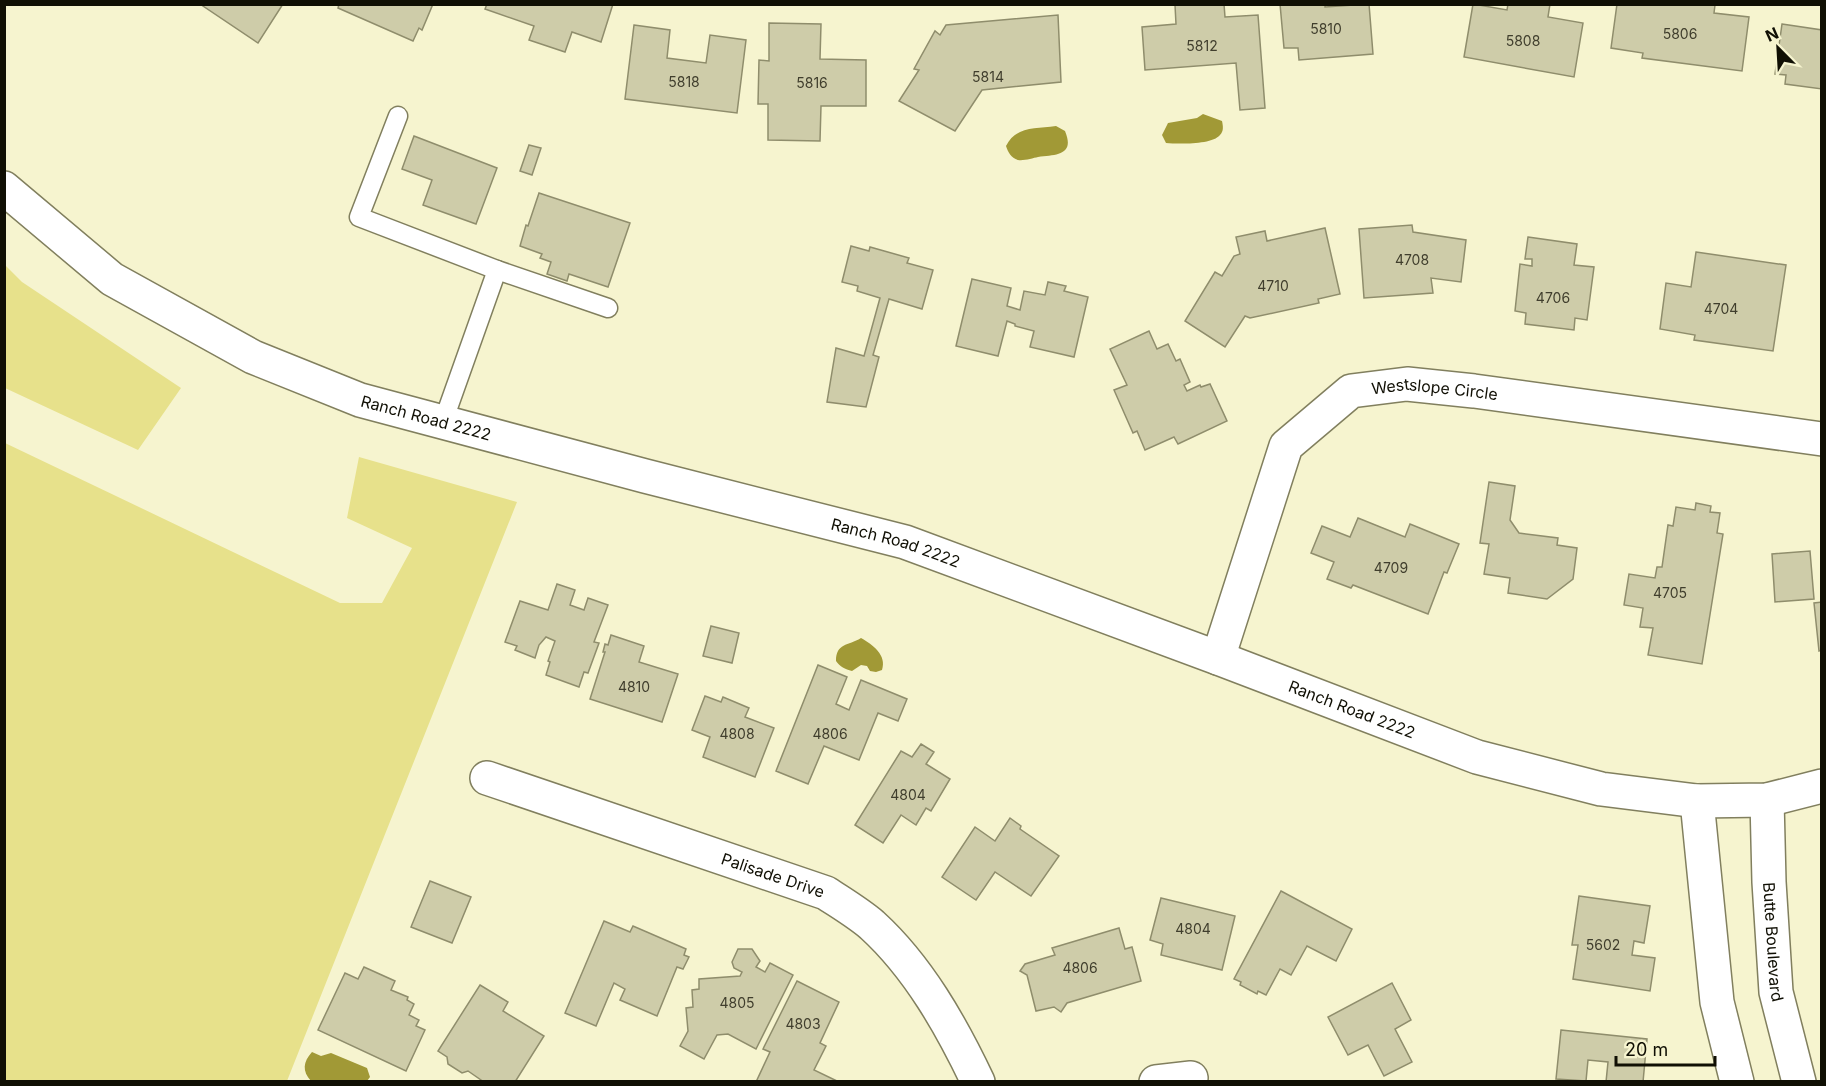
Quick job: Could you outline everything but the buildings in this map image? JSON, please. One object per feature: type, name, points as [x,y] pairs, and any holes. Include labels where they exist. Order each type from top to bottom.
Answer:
[{"type":"street","name":"Ranch Road 2222","points":[[4,188],[112,279],[253,357],[360,400],[905,542],[1477,757],[1601,789],[1697,801],[1767,800],[1821,786]]},
{"type":"street","name":"Westslope Circle","points":[[1218,658],[1286,446],[1351,391],[1407,384],[1821,439]]},
{"type":"street","name":"Palisade Drive","points":[[487,778],[826,893],[871,924],[916,973],[964,1051],[978,1082]]},
{"type":"street","name":"Butte Boulevard","points":[[1767,800],[1768,882],[1776,992],[1800,1082]]},
{"type":"street","points":[[1697,801],[1717,1002],[1737,1082]]},
{"type":"street","points":[[1156,1082],[1191,1078]]},
{"type":"lane","points":[[398,116],[359,217],[497,270],[608,308]]},
{"type":"lane","points":[[443,422],[497,270]]},
{"type":"shaded area","points":[[1203,114],[1222,121],[1223,127],[1220,135],[1210,141],[1166,143],[1162,135],[1168,123],[1197,118]]},
{"type":"shaded area","points":[[1056,126],[1065,131],[1067,139],[1068,145],[1062,152],[1026,160],[1013,158],[1009,153],[1006,146],[1015,135],[1034,128]]},
{"type":"shaded area","points":[[5,265],[22,282],[181,388],[138,450],[5,388]]},
{"type":"shaded area","points":[[5,443],[340,603],[382,603],[412,548],[347,518],[359,457],[517,502],[287,1081],[5,1081]]},
{"type":"shaded area","points":[[861,638],[881,655],[882,670],[870,671],[867,666],[861,665],[852,671],[839,665],[836,661],[840,648]]},
{"type":"shaded area","points":[[312,1052],[321,1056],[331,1053],[367,1068],[370,1077],[367,1081],[311,1081],[306,1074],[305,1066]]}]
